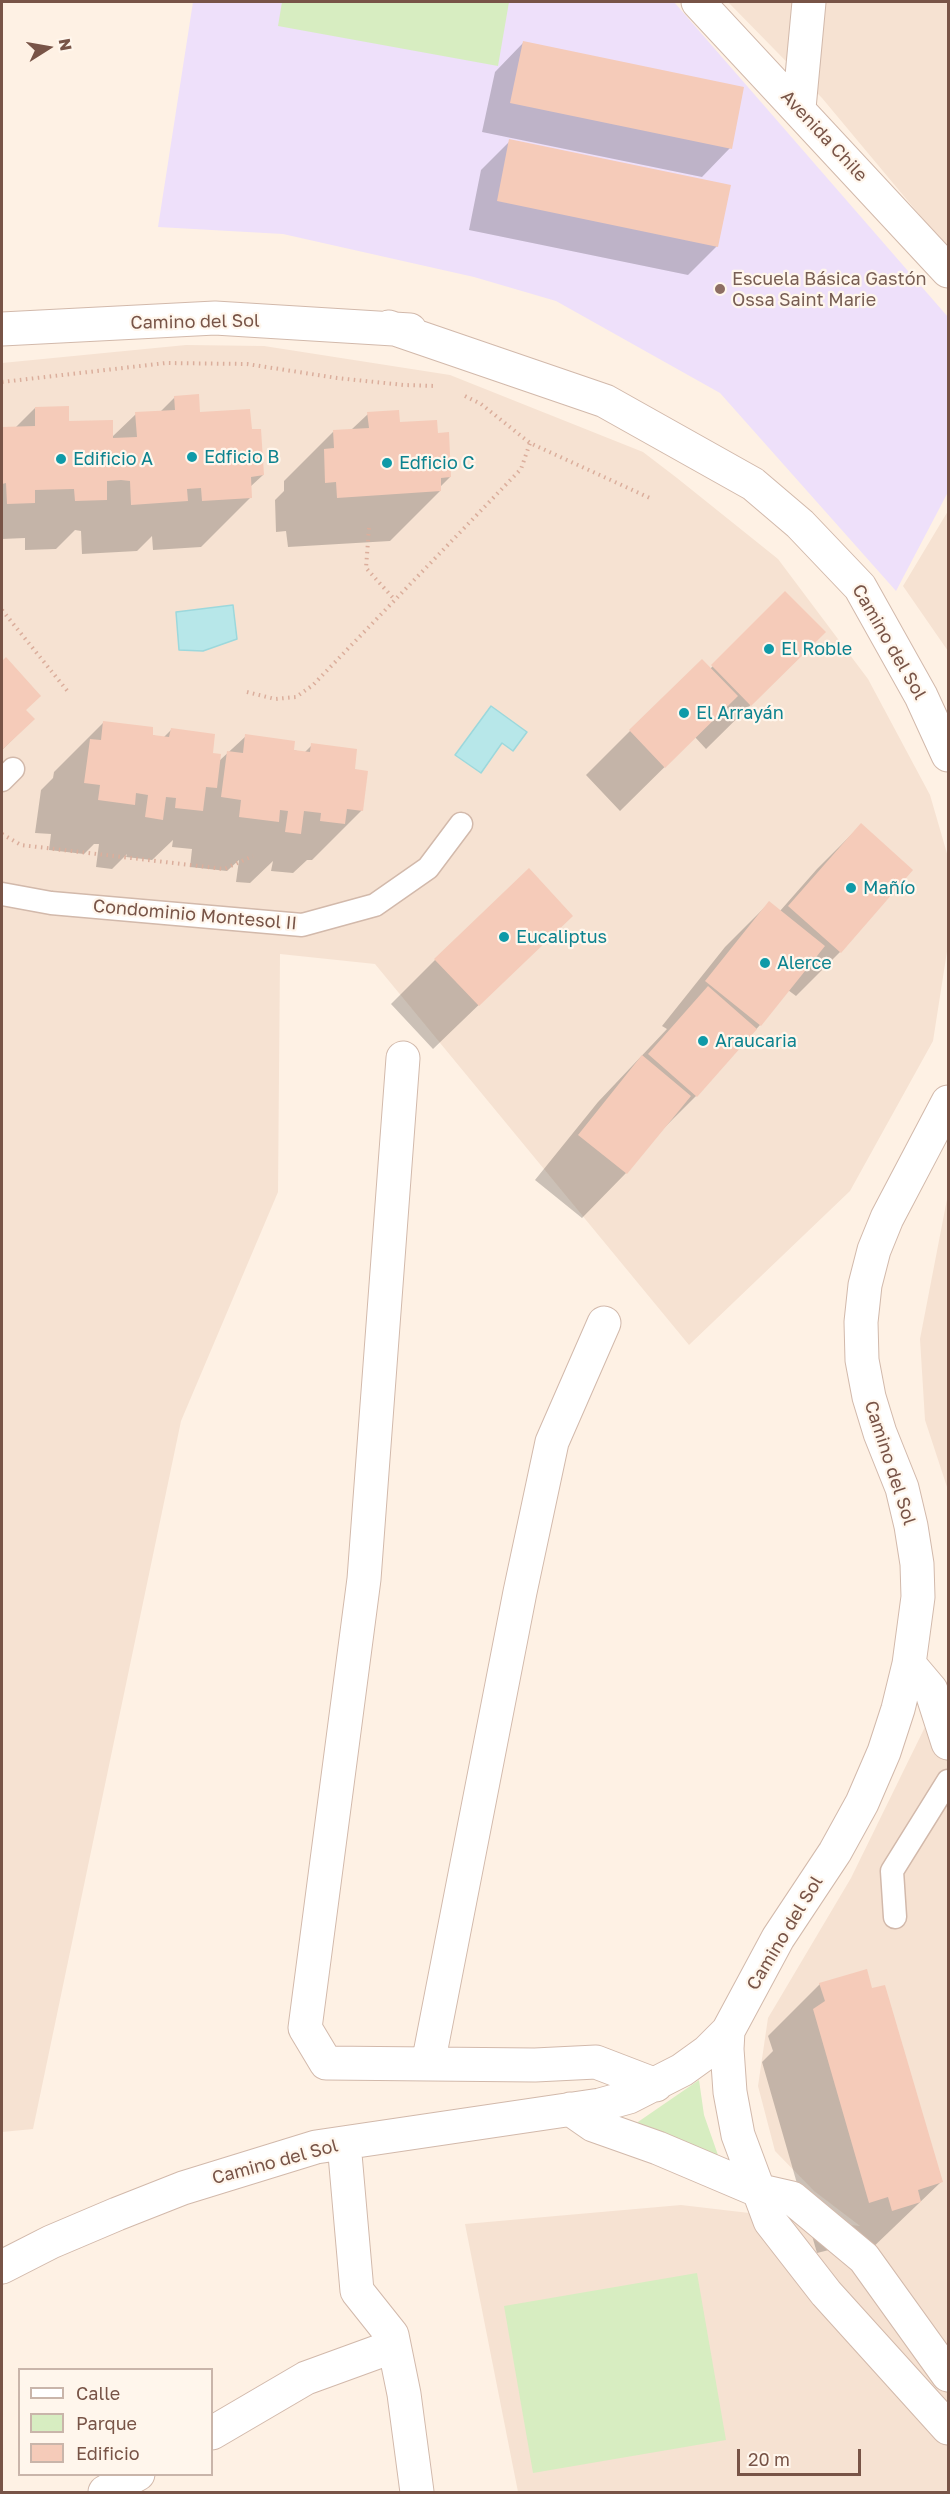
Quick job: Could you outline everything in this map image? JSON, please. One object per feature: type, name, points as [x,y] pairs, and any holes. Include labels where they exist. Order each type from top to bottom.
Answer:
[{"type":"street","name":"Avenida Chile","points":[[698,2],[948,271]]},
{"type":"street","points":[[798,108],[809,2]]},
{"type":"street","name":"Camino del Sol","points":[[2,328],[215,318],[389,327],[502,341],[588,373],[605,401],[753,484],[800,524],[860,587],[921,696],[948,755]]},
{"type":"street","points":[[403,1058],[364,1579],[305,2028],[326,2063],[535,2065],[597,2062],[656,2085]]},
{"type":"street","name":"Camino del Sol","points":[[2,2267],[51,2242],[183,2188],[316,2147],[619,2100],[656,2085],[706,2052],[728,2031],[778,1938],[835,1852],[862,1803],[884,1752],[909,1664],[918,1598],[915,1555],[902,1488],[869,1397],[862,1360],[861,1322],[865,1285],[874,1251],[888,1218],[948,1102]]},
{"type":"street","points":[[428,2064],[520,1592],[552,1442],[604,1323]]},
{"type":"street","points":[[909,1664],[931,1690],[948,1743]]},
{"type":"street","points":[[728,2031],[730,2092],[738,2135],[770,2221],[826,2293],[948,2428]]},
{"type":"street","points":[[570,2109],[593,2125],[658,2148],[757,2190],[792,2198],[864,2258],[948,2376]]},
{"type":"street","points":[[344,2143],[357,2291],[392,2335],[404,2394],[417,2493]]},
{"type":"street","points":[[213,2432],[306,2378],[394,2346]]},
{"type":"street","points":[[105,2493],[136,2476]]},
{"type":"lane","name":"Condominio Montesol II","points":[[2,894],[51,903],[302,925],[375,905],[428,868],[461,824]]},
{"type":"lane","points":[[895,1917],[892,1871],[948,1781]]},
{"type":"path","points":[[2,382],[178,363],[247,364],[404,385],[445,386]]},
{"type":"path","points":[[463,395],[481,404],[530,443],[650,498]]},
{"type":"path","points":[[247,692],[275,699],[296,697],[313,685],[521,469],[530,443]]},
{"type":"path","points":[[369,528],[366,568],[395,600]]},
{"type":"path","points":[[2,610],[69,693]]},
{"type":"path","points":[[2,834],[21,845],[224,869],[253,856]]},
{"type":"shaded area","name":"Escuela Básica Gastón Ossa Saint Marie","points":[[193,2],[674,2],[948,317],[948,492],[896,591],[720,393],[556,301],[474,277],[283,234],[158,227]]},
{"type":"shaded area","points":[[728,2],[948,2],[948,249],[822,98]]},
{"type":"shaded area","points":[[186,345],[264,346],[450,375],[643,452],[677,478],[778,559],[868,679],[930,795],[948,857],[948,945],[933,1041],[850,1191],[689,1345],[375,964],[280,954],[278,1192],[181,1421],[33,2129],[2,2132],[2,363]]},
{"type":"shaded area","points":[[948,511],[948,651],[903,586]]},
{"type":"shaded area","points":[[948,1194],[948,1490],[925,1420],[920,1339]]},
{"type":"shaded area","points":[[948,1680],[948,2492],[518,2492],[465,2224],[681,2205],[860,2226],[814,2191],[775,2151],[758,2086],[768,2018],[851,1878]]},
{"type":"green space","points":[[282,2],[509,2],[498,66],[278,26]]},
{"type":"green space","points":[[699,2080],[704,2115],[719,2158],[635,2124]]},
{"type":"green space","points":[[697,2273],[726,2440],[533,2473],[504,2306]]},
{"type":"water","points":[[233,605],[237,639],[203,651],[179,650],[176,612]]},
{"type":"water","points":[[491,706],[527,732],[513,751],[502,743],[481,773],[455,755]]},
{"type":"building","points":[[523,41],[744,87],[732,149],[510,103]]},
{"type":"building","points":[[509,139],[731,185],[718,247],[497,201]]},
{"type":"building","points":[[199,394],[200,412],[250,409],[252,429],[261,429],[264,475],[251,477],[252,498],[202,501],[201,488],[187,489],[188,501],[131,505],[130,481],[121,480],[107,481],[107,500],[75,501],[74,489],[35,490],[35,503],[7,504],[6,483],[2,484],[2,427],[35,426],[35,407],[69,406],[69,421],[113,420],[113,438],[137,437],[135,412],[175,410],[174,396]]},
{"type":"building","name":"Edficio C","points":[[399,410],[400,422],[437,420],[438,433],[449,432],[451,477],[441,478],[441,491],[337,498],[336,482],[325,483],[324,449],[334,448],[333,430],[369,428],[367,412]]},
{"type":"building","name":"El Roble","points":[[785,591],[826,632],[751,706],[711,665]]},
{"type":"building","points":[[6,657],[41,696],[26,710],[35,719],[3,749],[2,661]]},
{"type":"building","name":"El Arrayán","points":[[702,659],[738,696],[665,768],[629,730]]},
{"type":"building","points":[[103,721],[153,727],[153,735],[169,737],[171,728],[215,734],[213,753],[221,754],[217,788],[206,787],[203,811],[175,808],[176,798],[166,797],[163,820],[145,817],[148,795],[136,793],[135,805],[98,800],[100,785],[84,783],[90,739],[101,740]]},
{"type":"building","points":[[245,734],[295,741],[294,750],[310,752],[311,743],[357,749],[355,769],[368,771],[363,811],[347,809],[345,824],[320,821],[321,813],[304,811],[301,834],[285,832],[288,811],[280,810],[279,822],[239,817],[241,800],[221,797],[227,751],[243,753]]},
{"type":"building","name":"Mañío","points":[[861,823],[913,870],[841,953],[788,906]]},
{"type":"building","name":"Eucaliptus","points":[[529,868],[573,916],[479,1006],[434,959]]},
{"type":"building","name":"Alerce","points":[[769,901],[825,946],[761,1026],[705,981]]},
{"type":"building","name":"Araucaria","points":[[708,986],[757,1029],[697,1097],[648,1054]]},
{"type":"building","points":[[642,1055],[691,1096],[627,1174],[578,1135]]},
{"type":"building","points":[[867,1969],[872,1988],[885,1985],[943,2182],[918,2190],[921,2202],[892,2211],[888,2197],[869,2203],[813,2009],[825,2001],[819,1983]]},
{"type":"place","name":"Escuela Básica Gastón Ossa Saint Marie","points":[[720,289]]},
{"type":"place","name":"Edficio B","points":[[192,457]]},
{"type":"place","name":"Edificio A","points":[[61,459]]},
{"type":"place","name":"Edficio C","points":[[387,463]]},
{"type":"place","name":"El Roble","points":[[769,649]]},
{"type":"place","name":"El Arrayán","points":[[684,713]]},
{"type":"place","name":"Mañío","points":[[851,888]]},
{"type":"place","name":"Eucaliptus","points":[[504,937]]},
{"type":"place","name":"Alerce","points":[[765,963]]},
{"type":"place","name":"Araucaria","points":[[703,1041]]}]
